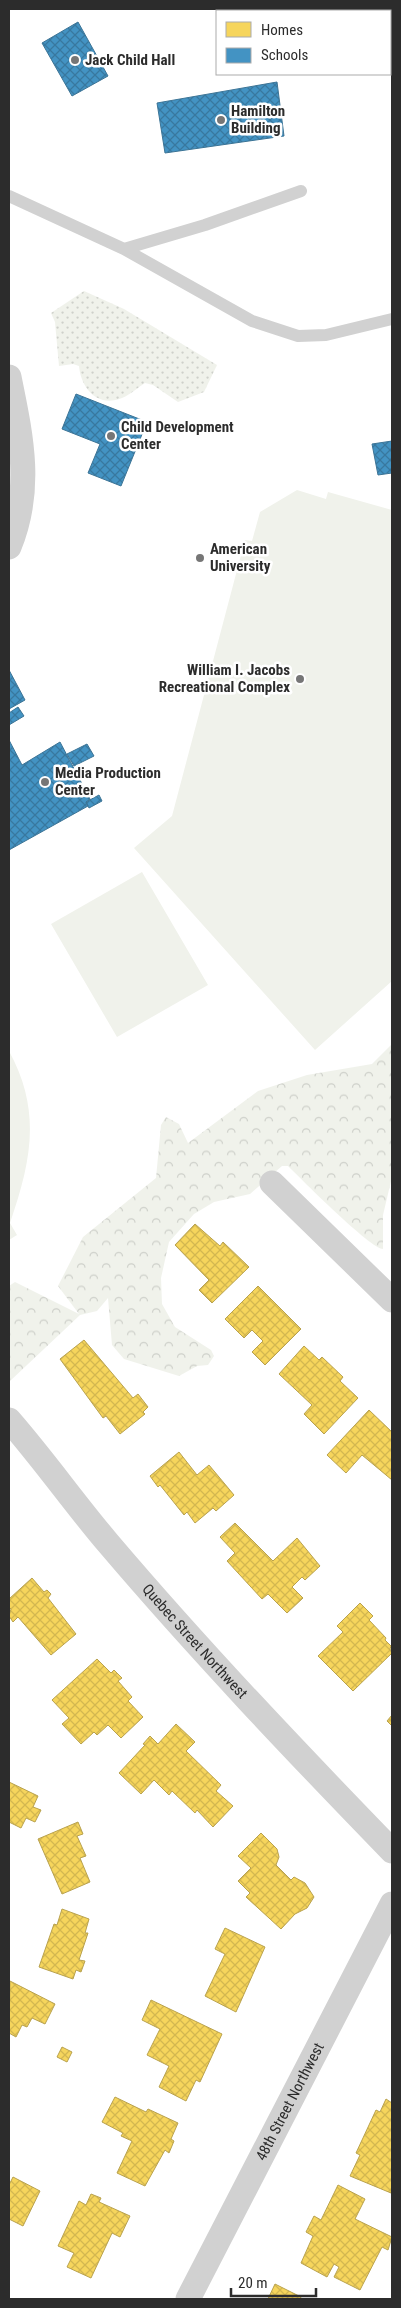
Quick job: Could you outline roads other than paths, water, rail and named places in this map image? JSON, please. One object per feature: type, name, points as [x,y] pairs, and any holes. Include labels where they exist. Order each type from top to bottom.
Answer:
[{"type":"street","points":[[9,377],[24,472],[20,515],[9,547]]},
{"type":"street","points":[[272,1183],[392,1300]]},
{"type":"street","name":"Quebec Street Northwest","points":[[9,1420],[101,1535],[192,1640],[248,1702],[392,1851]]},
{"type":"street","name":"48th Street Northwest","points":[[188,2299],[392,1904]]},
{"type":"lane","points":[[124,249],[205,225],[301,191]]},
{"type":"lane","points":[[9,196],[124,249],[252,321],[298,336],[326,335],[392,318]]},
{"type":"place","name":"Jack Child Hall","points":[[75,60]]},
{"type":"place","name":"Hamilton Building","points":[[221,120]]},
{"type":"place","name":"Child Development Center","points":[[111,436]]},
{"type":"place","name":"American University","points":[[200,558]]},
{"type":"place","name":"William I. Jacobs Recreational Complex","points":[[300,679]]},
{"type":"place","name":"Media Production Center","points":[[45,782]]}]
